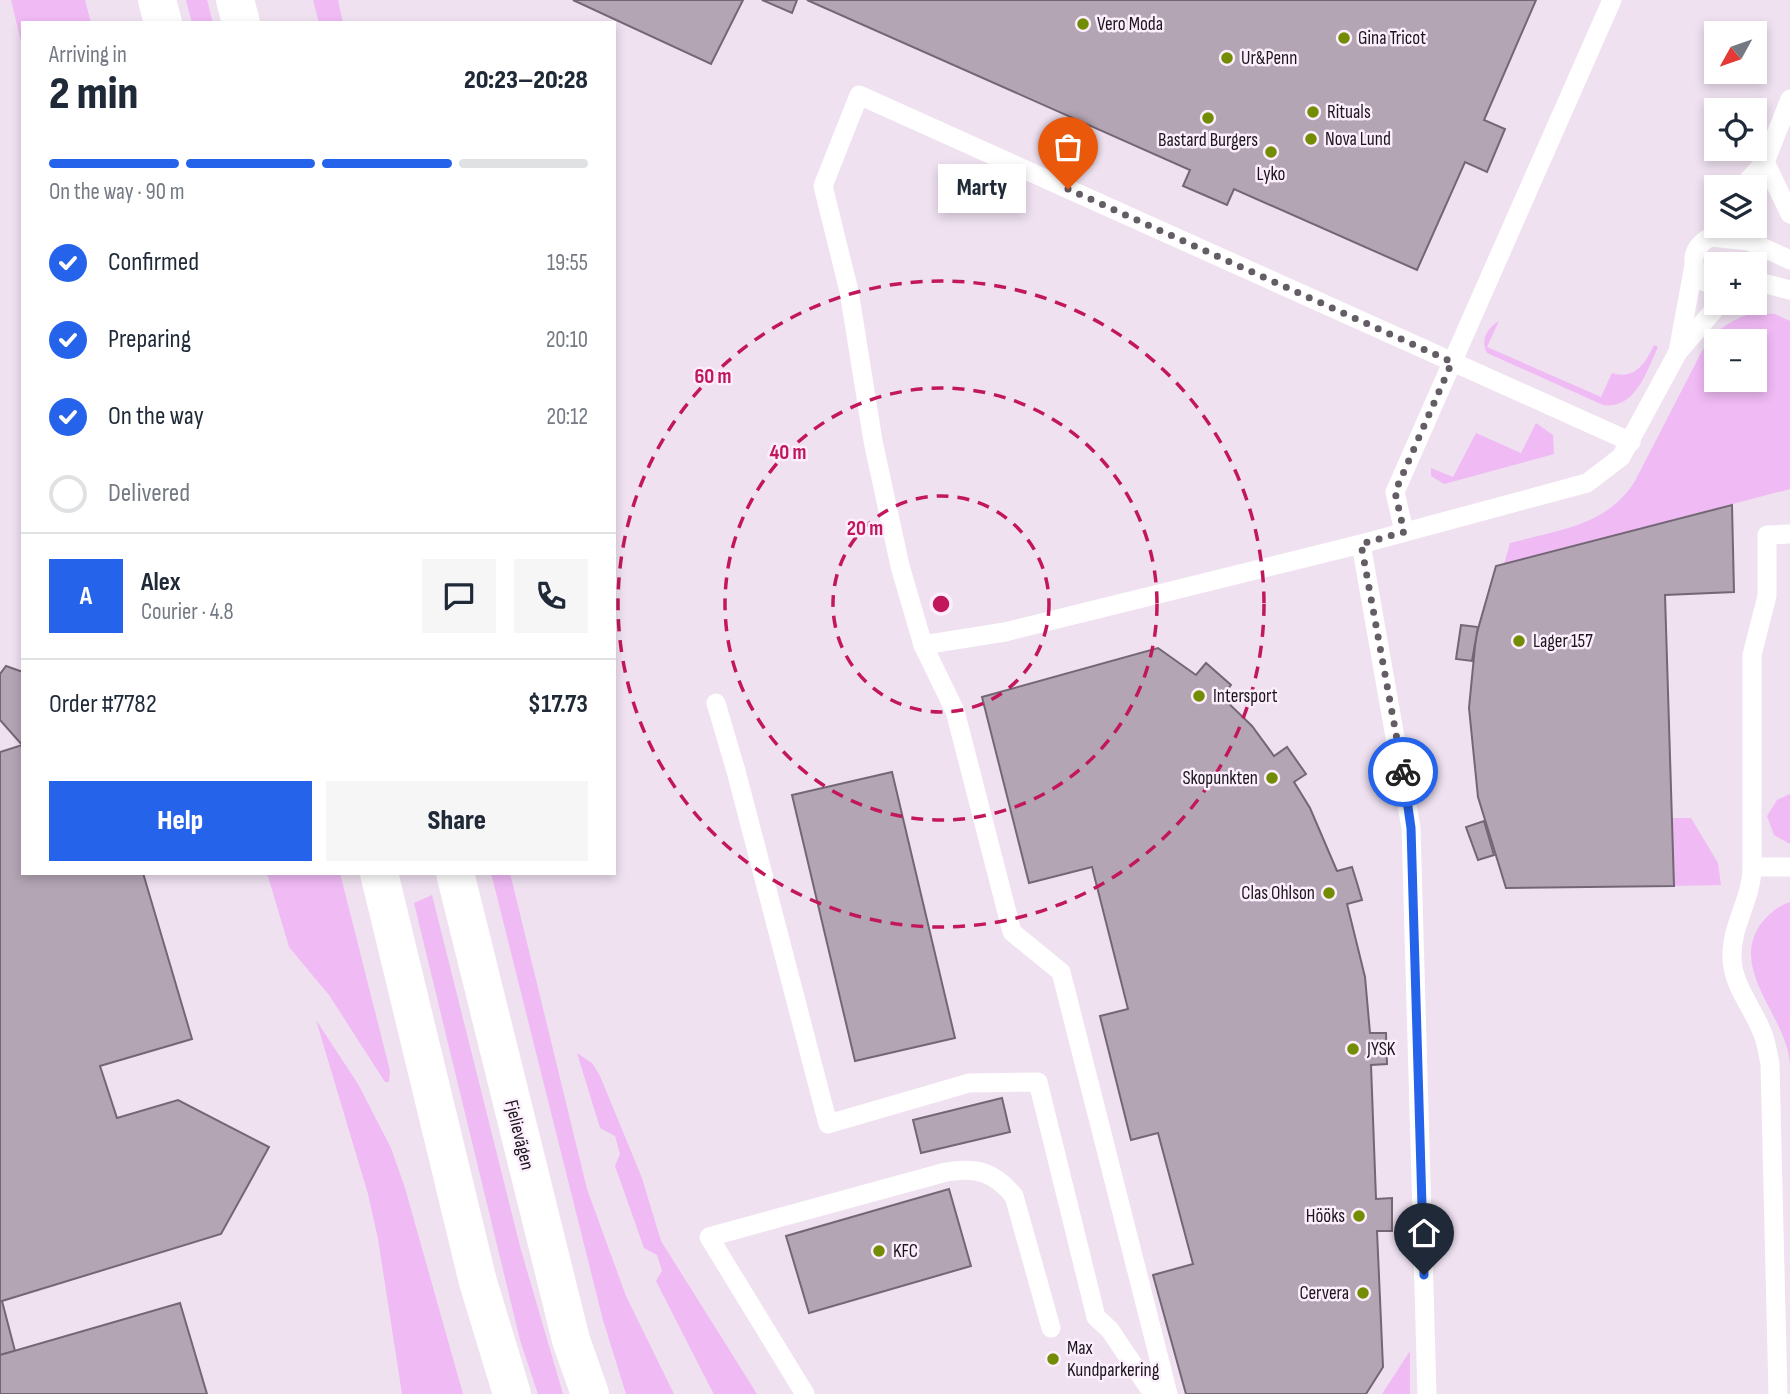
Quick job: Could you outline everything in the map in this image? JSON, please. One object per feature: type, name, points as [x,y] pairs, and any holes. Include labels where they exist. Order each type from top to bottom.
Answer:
[{"type":"main road","points":[[158,0],[163,21]]},
{"type":"main road","points":[[235,0],[240,21]]},
{"type":"main road","points":[[379,875],[478,1282],[512,1394]]},
{"type":"main road","name":"Fjelievägen","points":[[455,875],[568,1327],[590,1394]]},
{"type":"lane","points":[[1404,532],[1395,492],[1612,0]]},
{"type":"lane","points":[[1168,1394],[1060,972],[1012,932],[955,711],[922,645],[889,516],[873,441],[849,290],[823,186],[859,95],[1631,442]]},
{"type":"lane","points":[[1753,175],[1765,162],[1790,99]]},
{"type":"lane","points":[[1765,162],[1790,214]]},
{"type":"lane","points":[[1678,352],[1696,250],[1708,238]]},
{"type":"lane","points":[[1742,238],[1790,260]]},
{"type":"lane","points":[[1693,265],[1704,281]]},
{"type":"lane","points":[[1767,283],[1790,290]]},
{"type":"lane","points":[[1767,285],[1790,302]]},
{"type":"lane","points":[[922,645],[1005,632],[1361,544],[1579,486],[1610,468],[1631,442],[1678,352],[1710,315]]},
{"type":"lane","points":[[1778,1394],[1770,1064],[1764,1037],[1737,979],[1732,956],[1735,933],[1749,899],[1752,867],[1752,655],[1767,596],[1767,535],[1790,534]]},
{"type":"lane","points":[[1361,544],[1411,828],[1427,1394]]},
{"type":"lane","points":[[716,704],[828,1124],[969,1083],[1038,1082],[1096,1317],[1111,1330],[1153,1394]]},
{"type":"lane","points":[[1752,867],[1790,867]]},
{"type":"lane","points":[[805,1394],[709,1237],[946,1172],[968,1168],[982,1171],[1003,1183],[1014,1196],[1051,1328]]},
{"type":"shaded area","points":[[11,0],[85,0],[90,21],[21,21],[21,42]]},
{"type":"shaded area","points":[[186,0],[207,0],[212,21],[191,21]]},
{"type":"shaded area","points":[[313,0],[338,0],[343,21],[318,21]]},
{"type":"shaded area","points":[[1767,314],[1790,321],[1790,489],[1504,564],[1510,543],[1580,524],[1596,517],[1624,496],[1635,481],[1704,348],[1704,392],[1767,392],[1767,329],[1722,329],[1748,315]]},
{"type":"shaded area","points":[[1499,321],[1487,347],[1601,397],[1612,373],[1620,375],[1633,372],[1643,364],[1654,345],[1658,347],[1632,395],[1614,405],[1603,405],[1487,353],[1484,344],[1486,335]]},
{"type":"shaded area","points":[[1536,423],[1553,435],[1554,454],[1444,484],[1431,476],[1431,468],[1453,477],[1476,433],[1521,453]]},
{"type":"shaded area","points":[[1790,794],[1790,844],[1774,835],[1767,816],[1777,800]]},
{"type":"shaded area","points":[[1672,818],[1691,818],[1718,863],[1721,885],[1674,886]]},
{"type":"shaded area","points":[[268,875],[341,875],[390,1071],[389,1082],[385,1082],[329,995],[289,947]]},
{"type":"shaded area","points":[[492,875],[510,875],[587,1189],[626,1296],[674,1394],[626,1394],[603,1320]]},
{"type":"shaded area","points":[[432,895],[521,1250],[563,1394],[538,1394],[520,1340],[414,903]]},
{"type":"shaded area","points":[[1790,902],[1790,1065],[1787,1047],[1755,977],[1751,960],[1752,943],[1760,925],[1766,917]]},
{"type":"shaded area","points":[[316,1020],[358,1084],[391,1148],[405,1188],[463,1394],[402,1394],[378,1239],[368,1194]]},
{"type":"shaded area","points":[[577,1053],[592,1063],[600,1076],[642,1178],[661,1241],[757,1394],[714,1394],[709,1385],[656,1281],[662,1271],[657,1255],[644,1248],[615,1166],[620,1154],[615,1136],[600,1128]]},
{"type":"shaded area","points":[[1410,1351],[1410,1394],[1382,1394]]},
{"type":"building","points":[[573,0],[743,0],[711,64]]},
{"type":"building","points":[[762,0],[797,0],[792,13]]},
{"type":"building","name":"Nova Lund","points":[[807,0],[1536,0],[1484,120],[1505,129],[1487,172],[1465,162],[1417,270],[1234,189],[1227,205],[1183,186],[1190,170]]},
{"type":"building","points":[[1732,505],[1734,592],[1665,595],[1674,886],[1506,888],[1478,797],[1469,708],[1476,636],[1496,566]]},
{"type":"building","points":[[1461,625],[1478,627],[1472,661],[1456,659]]},
{"type":"building","points":[[1158,648],[1196,675],[1206,663],[1231,685],[1222,697],[1252,726],[1274,756],[1287,747],[1306,774],[1294,782],[1310,808],[1337,871],[1352,867],[1362,900],[1347,904],[1365,977],[1370,1033],[1386,1033],[1387,1064],[1371,1065],[1376,1199],[1392,1198],[1392,1231],[1377,1231],[1383,1367],[1366,1394],[1186,1394],[1153,1275],[1193,1264],[1158,1133],[1131,1140],[1100,1016],[1128,1009],[1092,867],[1029,883],[982,697]]},
{"type":"building","points":[[6,666],[21,671],[21,744],[0,720],[0,674]]},
{"type":"building","points":[[21,745],[21,875],[144,875],[192,1039],[100,1066],[117,1118],[178,1100],[269,1147],[221,1234],[2,1301],[15,1351],[0,1355],[0,752]]},
{"type":"building","points":[[892,772],[955,1038],[855,1061],[792,795]]},
{"type":"building","points":[[1484,821],[1494,855],[1478,860],[1466,827]]},
{"type":"building","points":[[1002,1098],[1010,1132],[921,1153],[913,1120]]},
{"type":"building","name":"KFC","points":[[949,1189],[971,1266],[809,1313],[786,1236]]},
{"type":"building","points":[[180,1303],[207,1394],[0,1394],[0,1355]]},
{"type":"way so far","points":[[1068,189],[1452,362],[1395,492],[1404,532],[1361,544],[1403,772]]},
{"type":"place","name":"Vero Moda","points":[[1083,24]]},
{"type":"place","name":"Gina Tricot","points":[[1344,38]]},
{"type":"place","name":"Ur&Penn","points":[[1227,58]]},
{"type":"place","name":"Rituals","points":[[1313,112]]},
{"type":"place","name":"Bastard Burgers","points":[[1208,118]]},
{"type":"place","name":"Nova Lund","points":[[1311,139]]},
{"type":"place","name":"Lyko","points":[[1271,152]]},
{"type":"place","name":"Marty","points":[[1068,189]]},
{"type":"place","name":"Lager 157","points":[[1519,641]]},
{"type":"place","name":"Intersport","points":[[1199,696]]},
{"type":"place","name":"Skopunkten","points":[[1272,778]]},
{"type":"place","name":"Clas Ohlson","points":[[1329,893]]},
{"type":"place","name":"JYSK","points":[[1353,1049]]},
{"type":"place","name":"Hööks","points":[[1359,1216]]},
{"type":"place","name":"KFC","points":[[879,1251]]},
{"type":"place","name":"Cervera","points":[[1363,1293]]},
{"type":"place","name":"Max Kundparkering","points":[[1053,1359]]},
{"type":"route","points":[[1403,772],[1411,828],[1424,1275]]}]
